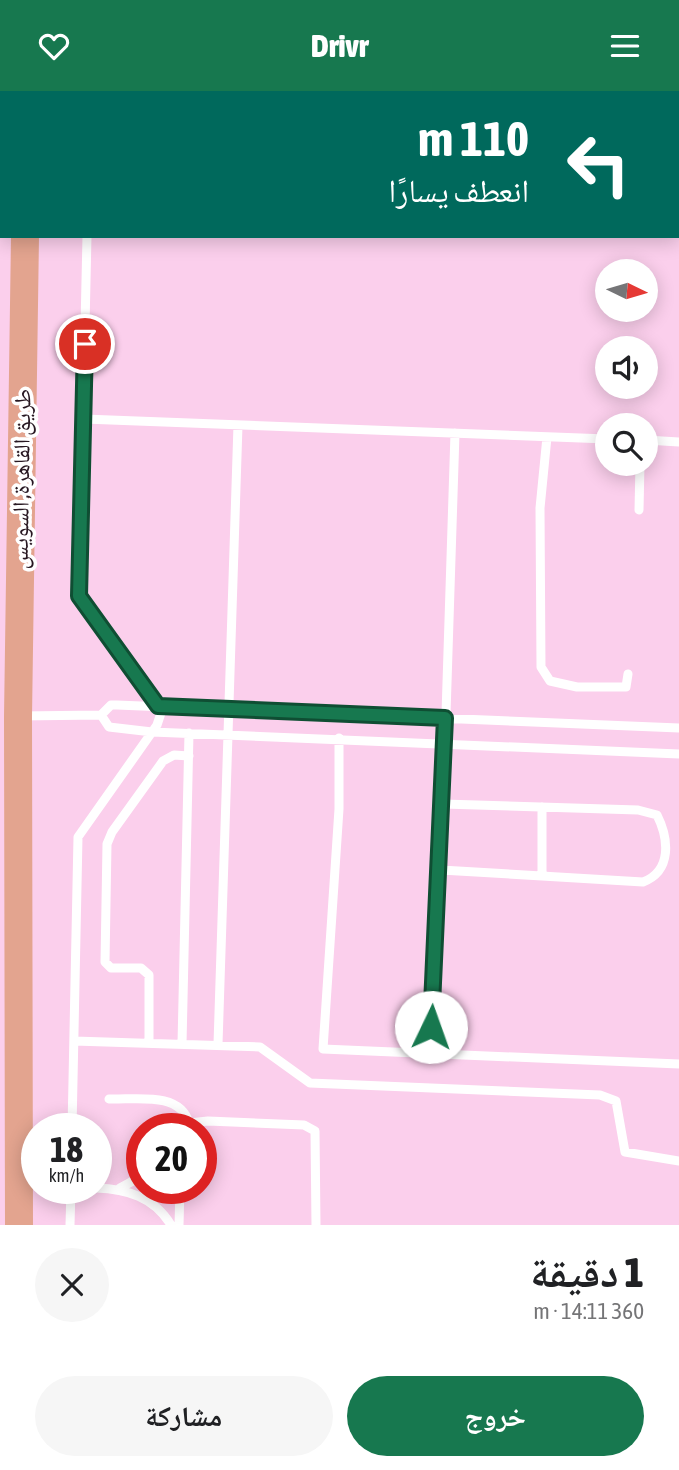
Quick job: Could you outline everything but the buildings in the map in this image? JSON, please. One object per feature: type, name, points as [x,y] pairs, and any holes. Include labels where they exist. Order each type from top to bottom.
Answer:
[{"type":"main road","name":"طريق القاهرة, السويس","points":[[19,1225],[18,717],[26,238]]},
{"type":"main road","points":[[0,925],[18,814]]},
{"type":"lane","points":[[72,1113],[78,837],[160,719],[158,706],[79,596],[87,238]]},
{"type":"lane","points":[[84,419],[595,439]]},
{"type":"lane","points":[[218,1044],[238,425]]},
{"type":"lane","points":[[430,1053],[441,870],[455,433]]},
{"type":"lane","points":[[547,437],[540,508],[541,667],[550,681],[577,687],[626,687],[628,674]]},
{"type":"lane","points":[[658,441],[679,442]]},
{"type":"lane","points":[[639,510],[640,476]]},
{"type":"lane","points":[[18,717],[100,715],[111,705],[679,727]]},
{"type":"lane","points":[[100,715],[109,727],[152,732],[445,742],[679,754]]},
{"type":"lane","points":[[182,1044],[189,733]]},
{"type":"lane","points":[[339,738],[339,809],[323,1049],[679,1064]]},
{"type":"lane","points":[[149,1043],[149,975],[141,968],[111,968],[105,962],[107,844],[112,832],[163,761],[174,755],[189,755]]},
{"type":"lane","points":[[441,870],[643,882],[653,878],[663,864],[667,845],[657,815],[638,810],[443,804]]},
{"type":"lane","points":[[541,876],[542,807]]},
{"type":"lane","points":[[74,1041],[260,1047],[310,1083],[600,1095],[615,1101],[625,1152],[679,1161]]},
{"type":"lane","points":[[109,1099],[173,1102],[185,1113]]},
{"type":"lane","points":[[217,1121],[304,1125],[315,1131],[316,1225]]},
{"type":"lane","points":[[120,1188],[126,1185]]},
{"type":"lane","points":[[112,1188],[120,1188],[144,1197],[171,1225]]},
{"type":"lane","points":[[70,1225],[71,1204]]},
{"type":"lane","points":[[179,1225],[180,1204]]},
{"type":"route","points":[[85,344],[79,596],[158,706],[445,718],[441,870],[431,1027]]}]
